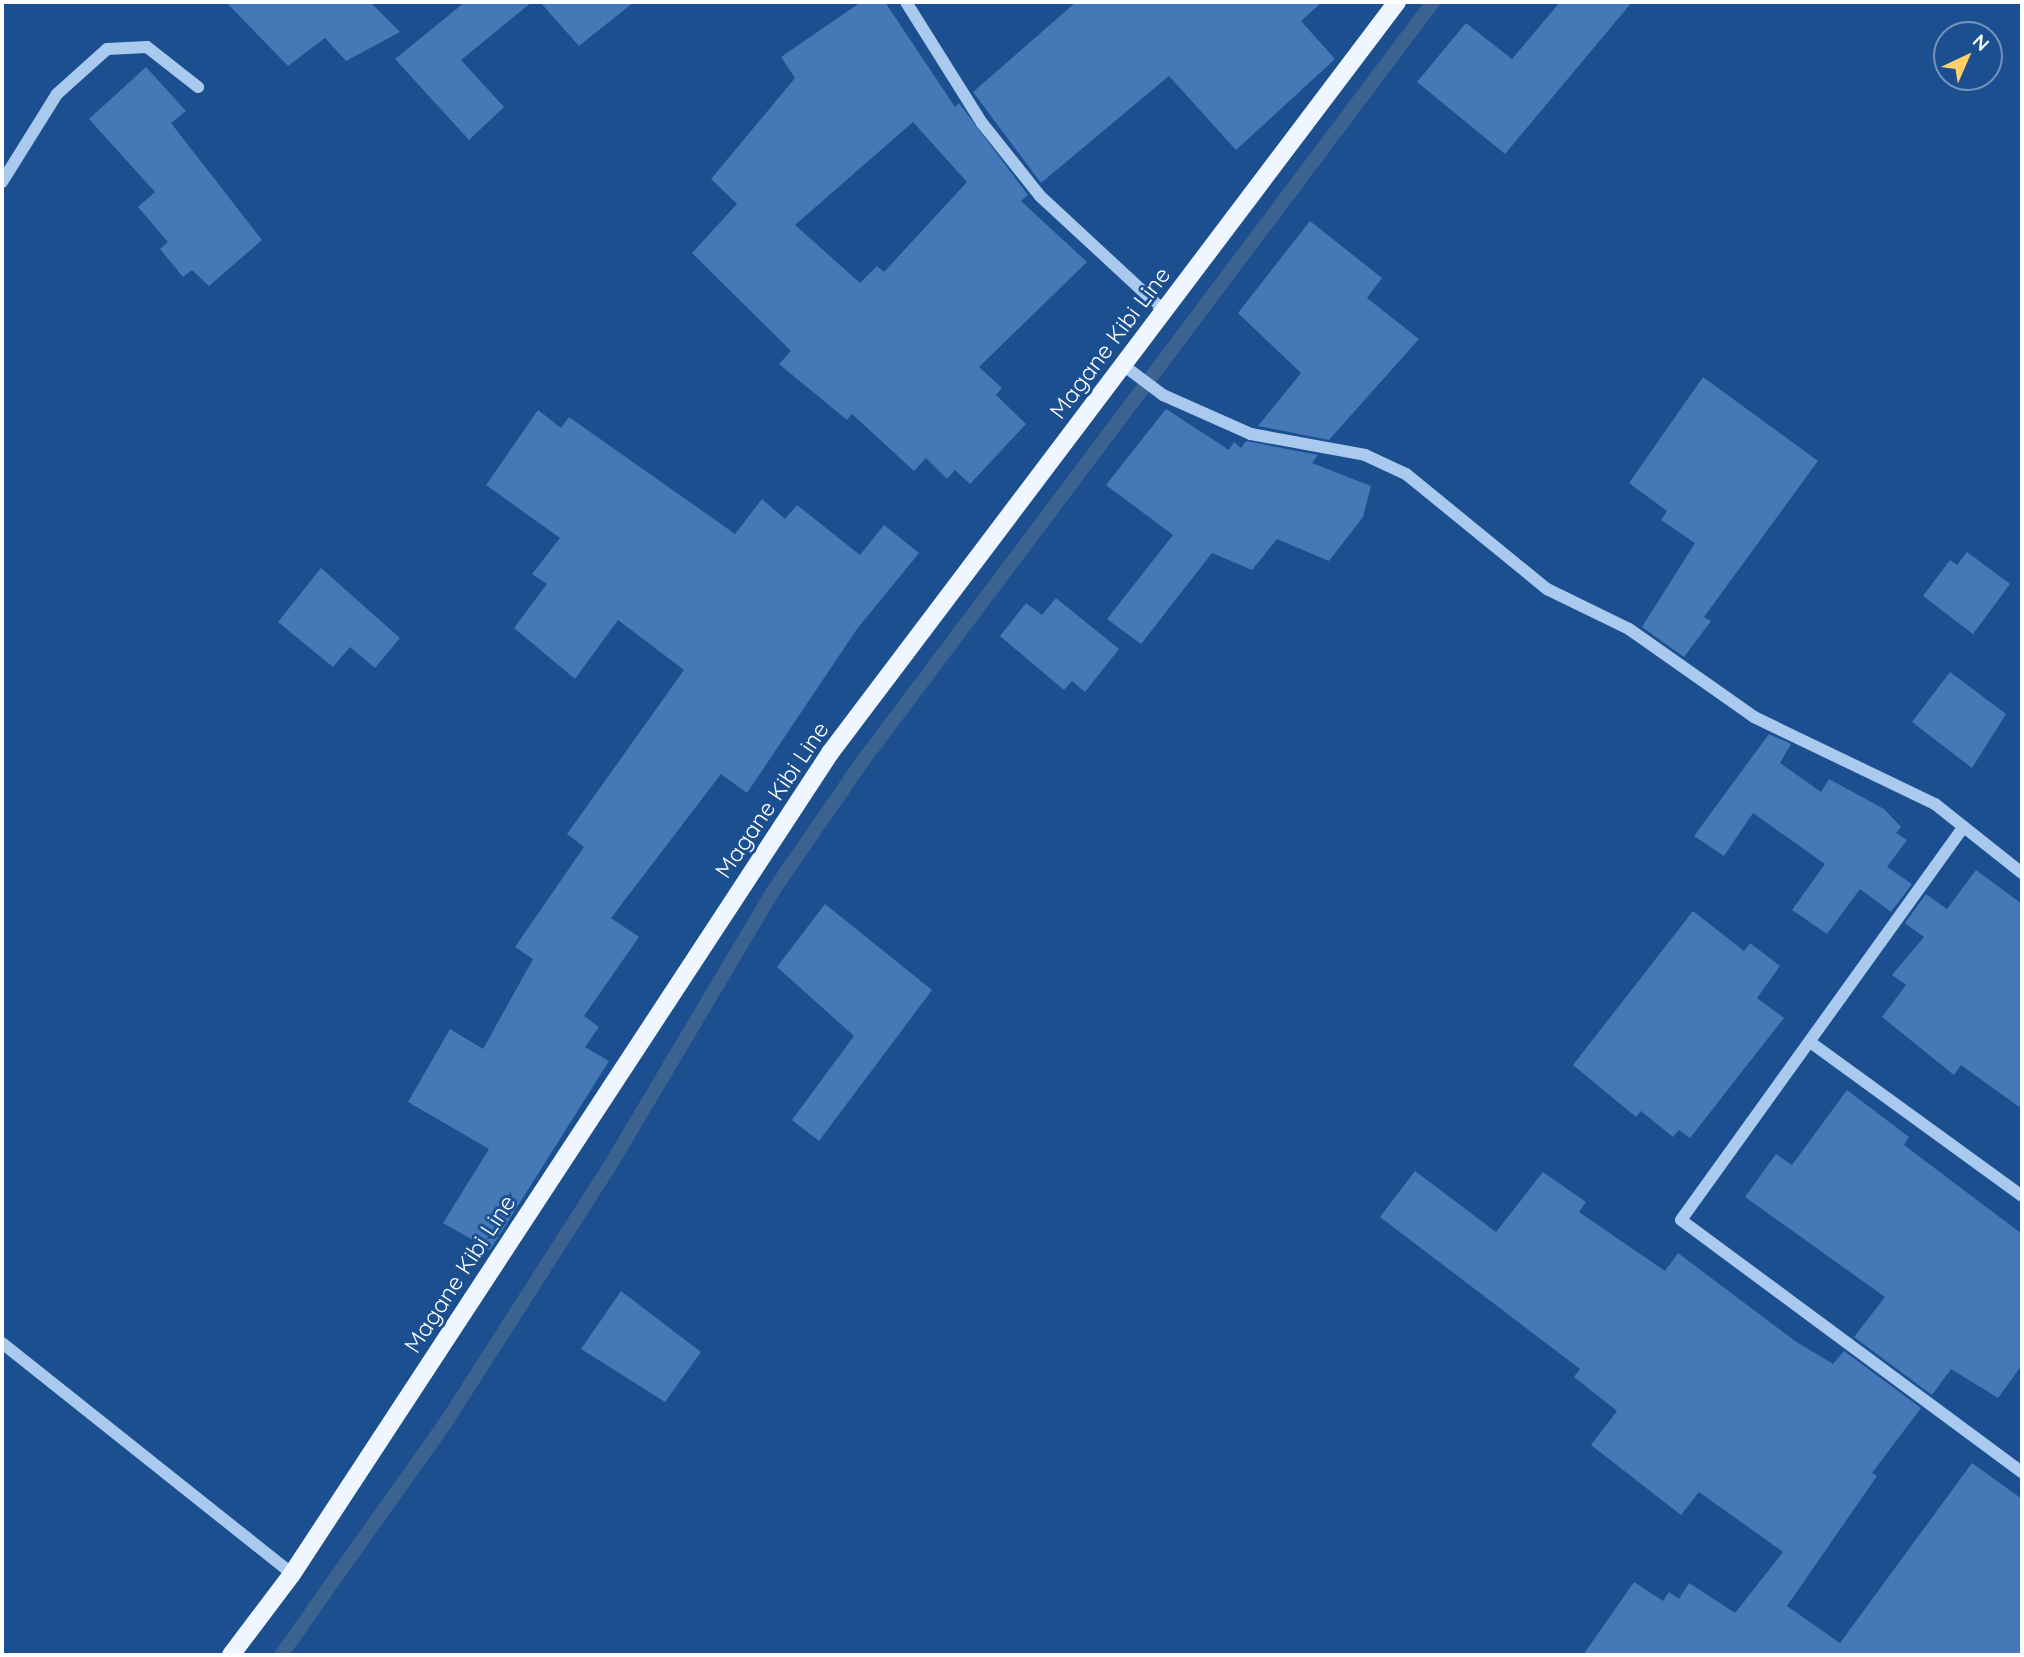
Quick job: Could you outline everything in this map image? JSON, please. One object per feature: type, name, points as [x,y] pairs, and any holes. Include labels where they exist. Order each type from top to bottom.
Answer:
[{"type":"main road","name":"Magane Kibi Line","points":[[231,1655],[292,1574],[830,753],[1397,2]]},
{"type":"street","points":[[906,2],[982,123],[1040,196],[1164,311]]},
{"type":"street","points":[[2,182],[57,94],[107,49],[147,47],[198,87]]},
{"type":"street","points":[[1123,365],[1163,395],[1251,434],[1365,455],[1406,474],[1547,589],[1629,629],[1754,718],[1935,804],[1962,829],[2022,873]]},
{"type":"street","points":[[1962,829],[1681,1220],[2022,1472]]},
{"type":"street","points":[[1810,1042],[2022,1196]]},
{"type":"street","points":[[2,1343],[292,1574]]},
{"type":"building","points":[[226,2],[370,2],[400,32],[346,61],[325,38],[288,66]]},
{"type":"building","points":[[465,2],[532,2],[461,60],[504,107],[469,140],[395,59]]},
{"type":"building","points":[[540,2],[634,2],[579,46]]},
{"type":"building","points":[[861,2],[885,2],[955,107],[959,103],[1028,195],[1021,201],[1087,262],[979,367],[1002,388],[996,395],[1026,424],[970,484],[955,470],[947,479],[926,458],[914,471],[852,414],[847,420],[779,364],[791,351],[692,253],[737,204],[711,179],[795,78],[781,57]],"holes":[[[913,122],[967,182],[884,272],[877,266],[860,283],[795,225]]]},
{"type":"building","points":[[1076,2],[1322,2],[1301,21],[1335,59],[1236,150],[1169,76],[1041,183],[973,92]]},
{"type":"building","points":[[1560,2],[1632,2],[1505,154],[1417,82],[1466,23],[1512,59]]},
{"type":"building","points":[[146,67],[186,111],[171,123],[262,240],[209,286],[192,270],[183,277],[160,249],[168,242],[138,207],[155,192],[89,119]]},
{"type":"building","points":[[1310,221],[1382,278],[1367,298],[1419,339],[1329,440],[1258,426],[1301,373],[1238,313]]},
{"type":"building","points":[[1703,377],[1818,461],[1704,617],[1711,621],[1684,657],[1642,627],[1695,543],[1661,520],[1667,511],[1629,483]]},
{"type":"building","points":[[1166,409],[1229,450],[1234,442],[1241,448],[1246,441],[1318,455],[1312,463],[1371,486],[1363,517],[1329,561],[1277,539],[1252,570],[1212,553],[1141,644],[1107,619],[1173,535],[1106,485]]},
{"type":"building","points":[[538,410],[561,428],[569,417],[735,534],[762,499],[785,519],[797,505],[860,555],[884,525],[919,553],[857,629],[747,793],[721,774],[611,918],[639,937],[584,1016],[599,1027],[585,1047],[609,1061],[490,1250],[443,1223],[489,1149],[408,1102],[450,1029],[483,1049],[533,959],[515,947],[584,847],[567,834],[684,670],[618,620],[575,679],[514,628],[547,584],[532,574],[560,538],[486,485]]},
{"type":"building","points":[[1967,552],[2010,584],[1973,634],[1923,596],[1950,560],[1957,565]]},
{"type":"building","points":[[321,568],[400,638],[375,668],[350,647],[333,667],[278,622]]},
{"type":"building","points":[[1056,598],[1119,649],[1085,692],[1072,681],[1064,690],[1000,636],[1026,603],[1042,615]]},
{"type":"building","points":[[1950,672],[2006,714],[1972,768],[1912,722]]},
{"type":"building","points":[[1769,734],[1791,744],[1780,763],[1821,792],[1829,779],[1884,809],[1901,827],[1896,833],[1907,840],[1887,867],[1912,884],[1891,912],[1860,889],[1827,934],[1792,910],[1825,864],[1753,813],[1724,856],[1694,836]]},
{"type":"building","points":[[1976,870],[2022,904],[2022,1109],[1961,1065],[1954,1075],[1882,1017],[1906,985],[1892,975],[1924,937],[1905,923],[1926,894],[1947,909]]},
{"type":"building","points":[[825,904],[932,990],[819,1141],[792,1120],[854,1036],[777,967]]},
{"type":"building","points":[[1693,911],[1744,951],[1750,943],[1780,966],[1757,998],[1784,1018],[1690,1138],[1679,1130],[1673,1137],[1641,1111],[1636,1117],[1573,1065]]},
{"type":"building","points":[[1847,1090],[1909,1137],[1904,1145],[2022,1234],[2022,1365],[1998,1398],[1951,1369],[1932,1395],[1854,1337],[1885,1297],[1745,1197],[1776,1154],[1792,1165]]},
{"type":"building","points":[[1415,1171],[1496,1232],[1543,1172],[1586,1202],[1579,1212],[1665,1271],[1678,1253],[1795,1341],[1833,1364],[1844,1351],[1921,1408],[1872,1473],[1877,1476],[1787,1606],[1840,1643],[1972,1463],[2022,1499],[2022,1655],[1583,1655],[1634,1582],[1663,1601],[1669,1592],[1679,1599],[1689,1583],[1735,1613],[1783,1552],[1699,1492],[1681,1515],[1591,1445],[1617,1411],[1574,1377],[1580,1369],[1380,1217]]},
{"type":"building","points":[[621,1291],[701,1352],[665,1402],[581,1349]]},
{"type":"waterway","points":[[281,1655],[448,1419],[614,1159],[773,891],[862,762],[1433,2]]}]
